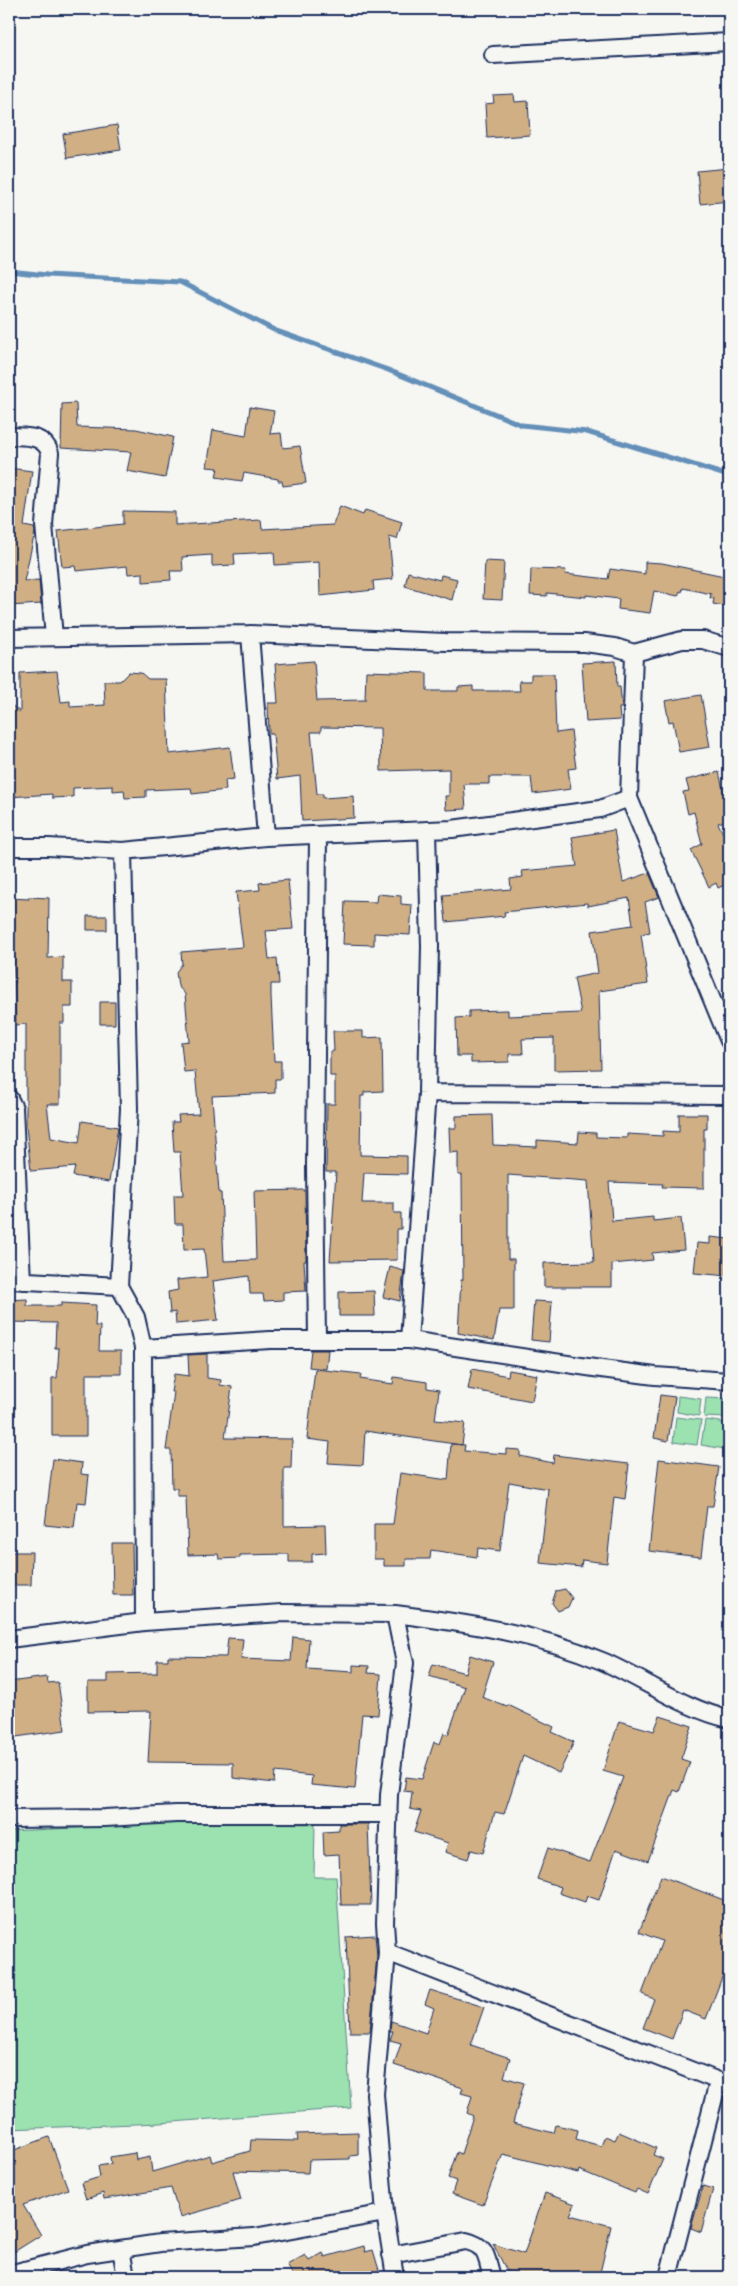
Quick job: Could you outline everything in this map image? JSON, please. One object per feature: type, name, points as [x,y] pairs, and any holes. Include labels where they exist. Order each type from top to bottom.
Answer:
[{"type":"street","points":[[493,55],[729,42]]},
{"type":"street","points":[[9,436],[38,438],[47,445],[50,452],[44,526],[54,637]]},
{"type":"street","points":[[250,634],[266,837]]},
{"type":"street","points":[[9,638],[250,634],[446,642],[584,643],[615,647],[634,653],[682,640],[703,640],[729,648]]},
{"type":"street","points":[[634,653],[629,798],[729,1041]]},
{"type":"street","points":[[9,847],[48,846],[123,851],[266,837],[452,829],[600,809],[629,798]]},
{"type":"street","points":[[409,1340],[427,1093],[430,946],[427,830]]},
{"type":"street","points":[[317,1340],[315,929],[318,835]]},
{"type":"street","points":[[123,851],[128,1109],[119,1286],[136,1317],[143,1348],[144,1622]]},
{"type":"street","points":[[427,1093],[729,1095]]},
{"type":"street","points":[[9,1098],[14,1108],[15,1281],[119,1286]]},
{"type":"street","points":[[143,1348],[270,1340],[409,1340],[655,1376],[729,1381]]},
{"type":"street","points":[[9,1640],[144,1622],[282,1613],[395,1614],[483,1626],[523,1634],[560,1645],[639,1678],[682,1701],[729,1719]]},
{"type":"street","points":[[394,2277],[385,2213],[375,2094],[387,1952],[385,1923],[388,1814],[405,1663],[395,1614]]},
{"type":"street","points":[[9,1819],[104,1818],[176,1814],[388,1814]]},
{"type":"street","points":[[387,1952],[724,2084],[668,2277]]},
{"type":"street","points":[[9,2274],[87,2254],[160,2243],[254,2237],[385,2213]]},
{"type":"street","points":[[391,2256],[466,2241],[478,2244],[483,2249],[492,2277]]},
{"type":"street","points":[[121,2249],[126,2277]]},
{"type":"green space","points":[[678,1396],[701,1399],[699,1416],[677,1412]]},
{"type":"green space","points":[[706,1398],[728,1399],[727,1418],[704,1417]]},
{"type":"green space","points":[[676,1417],[701,1420],[697,1445],[673,1442]]},
{"type":"green space","points":[[705,1420],[728,1423],[725,1449],[701,1445]]},
{"type":"green space","points":[[203,1822],[315,1824],[314,1877],[336,1877],[351,2108],[160,2123],[9,2129],[9,1831]]},
{"type":"building","points":[[514,95],[515,102],[528,101],[530,135],[487,138],[485,104],[494,103],[493,96]]},
{"type":"building","points":[[117,125],[121,150],[67,158],[63,134]]},
{"type":"building","points":[[729,168],[729,201],[700,204],[697,171]]},
{"type":"building","points":[[76,403],[77,427],[136,429],[173,437],[165,478],[127,471],[131,452],[61,448],[62,404]]},
{"type":"building","points":[[250,407],[274,411],[270,434],[281,433],[283,448],[300,446],[306,483],[283,486],[282,481],[278,481],[278,479],[244,473],[242,481],[216,477],[218,468],[207,467],[213,430],[246,436]]},
{"type":"building","points":[[9,468],[32,471],[24,526],[34,528],[35,532],[24,581],[39,580],[41,604],[9,606]]},
{"type":"building","points":[[340,506],[363,515],[365,510],[402,522],[397,539],[389,537],[393,579],[373,581],[374,590],[320,596],[319,562],[275,565],[274,552],[234,554],[235,565],[212,566],[212,555],[182,557],[183,571],[170,571],[171,580],[143,582],[143,573],[128,574],[127,566],[76,571],[75,566],[62,567],[58,531],[123,524],[123,511],[175,512],[175,525],[261,520],[262,529],[333,525]]},
{"type":"building","points":[[485,561],[504,562],[502,600],[483,599]]},
{"type":"building","points":[[645,562],[662,563],[729,577],[729,607],[713,604],[714,598],[710,598],[711,594],[683,588],[678,596],[654,591],[650,613],[618,609],[619,599],[547,593],[547,596],[530,595],[531,569],[566,570],[565,574],[608,579],[610,569],[645,574]]},
{"type":"building","points":[[408,572],[440,580],[441,575],[457,579],[452,600],[405,586]]},
{"type":"building","points":[[314,661],[317,701],[365,700],[366,671],[427,673],[427,691],[458,691],[458,687],[473,686],[473,691],[520,691],[519,681],[531,681],[531,674],[554,674],[556,733],[571,731],[576,768],[568,769],[571,789],[533,794],[531,777],[489,777],[489,784],[464,784],[466,809],[446,810],[445,796],[449,796],[449,769],[381,771],[380,728],[321,727],[321,732],[311,732],[317,794],[323,794],[323,798],[353,796],[354,818],[302,821],[300,776],[277,779],[273,734],[269,734],[268,703],[278,703],[275,664]]},
{"type":"building","points":[[616,661],[617,687],[620,687],[622,708],[619,708],[620,720],[586,722],[582,663]]},
{"type":"building","points":[[57,671],[61,702],[70,701],[70,707],[105,705],[104,681],[120,681],[129,672],[141,673],[148,679],[166,679],[169,754],[230,747],[234,779],[225,780],[226,790],[192,794],[191,788],[146,790],[146,797],[125,798],[124,790],[113,791],[113,786],[73,788],[73,797],[52,798],[52,794],[9,797],[9,703],[20,712],[20,673]]},
{"type":"building","points":[[701,695],[710,747],[679,752],[673,721],[669,722],[665,701]]},
{"type":"building","points":[[719,772],[729,815],[729,820],[718,823],[729,846],[729,883],[718,888],[716,883],[709,887],[691,850],[702,844],[694,812],[688,814],[683,792],[689,791],[686,780]]},
{"type":"building","points":[[614,830],[623,882],[649,873],[659,897],[645,902],[650,932],[641,934],[648,984],[599,991],[601,1069],[554,1070],[554,1038],[522,1039],[523,1054],[509,1054],[509,1062],[471,1063],[471,1056],[457,1056],[456,1018],[469,1017],[469,1011],[508,1010],[508,1016],[581,1013],[574,978],[598,973],[592,931],[633,925],[629,898],[588,906],[587,903],[504,912],[505,916],[446,922],[443,895],[511,889],[510,879],[523,877],[522,871],[577,866],[572,837]]},
{"type":"building","points":[[288,880],[293,929],[266,931],[269,959],[277,958],[279,984],[271,984],[271,996],[274,1061],[281,1061],[281,1079],[275,1079],[275,1093],[212,1096],[219,1193],[221,1193],[224,1261],[256,1260],[254,1191],[305,1190],[306,1261],[304,1261],[306,1291],[283,1292],[283,1300],[264,1301],[263,1294],[250,1294],[249,1276],[213,1281],[218,1320],[176,1324],[175,1312],[170,1313],[168,1292],[178,1290],[177,1280],[207,1277],[204,1249],[184,1250],[183,1224],[175,1224],[174,1195],[183,1195],[180,1152],[174,1152],[172,1122],[179,1122],[178,1115],[199,1114],[195,1071],[184,1072],[181,1042],[189,1041],[185,994],[178,986],[176,972],[182,964],[181,952],[243,947],[236,892],[260,890],[259,883]]},
{"type":"building","points":[[377,894],[401,896],[401,904],[412,905],[410,935],[374,933],[374,945],[343,944],[345,901],[376,902]]},
{"type":"building","points":[[29,897],[49,898],[48,958],[63,957],[63,982],[72,982],[72,1007],[64,1007],[64,1023],[60,1023],[60,1104],[47,1104],[51,1138],[79,1143],[82,1121],[118,1127],[109,1182],[73,1176],[75,1167],[31,1171],[26,1126],[26,1024],[16,1025],[13,943],[9,943],[9,898],[29,899]]},
{"type":"building","points":[[87,916],[107,916],[107,930],[87,930]]},
{"type":"building","points":[[100,1002],[115,1002],[115,1024],[100,1024]]},
{"type":"building","points":[[333,1031],[363,1031],[363,1038],[382,1037],[383,1091],[364,1092],[364,1096],[361,1096],[360,1155],[407,1156],[407,1174],[364,1173],[362,1203],[394,1203],[394,1213],[401,1213],[401,1229],[397,1229],[397,1260],[330,1261],[336,1172],[326,1172],[327,1104],[335,1104],[335,1076],[330,1076],[330,1051],[334,1051]]},
{"type":"building","points":[[679,1114],[707,1114],[707,1129],[704,1129],[704,1188],[662,1187],[663,1184],[609,1182],[612,1221],[653,1217],[653,1221],[681,1218],[684,1250],[652,1253],[653,1260],[612,1264],[612,1287],[544,1287],[544,1263],[594,1262],[588,1181],[508,1175],[508,1259],[514,1259],[514,1310],[499,1310],[494,1340],[458,1333],[461,1280],[463,1280],[462,1175],[458,1175],[458,1152],[450,1153],[449,1128],[456,1128],[456,1116],[492,1115],[493,1145],[537,1147],[537,1140],[578,1143],[579,1132],[596,1133],[596,1137],[627,1138],[627,1134],[663,1136],[663,1131],[679,1132]]},
{"type":"building","points":[[710,1237],[729,1239],[729,1276],[694,1273],[697,1243],[710,1244]]},
{"type":"building","points":[[390,1267],[404,1271],[400,1301],[383,1297]]},
{"type":"building","points":[[374,1291],[375,1316],[339,1316],[339,1292]]},
{"type":"building","points":[[27,1299],[27,1306],[61,1306],[61,1303],[96,1305],[95,1326],[100,1326],[99,1351],[121,1351],[121,1374],[86,1374],[86,1436],[52,1436],[52,1378],[57,1378],[59,1348],[55,1348],[56,1323],[9,1322],[9,1300]]},
{"type":"building","points":[[534,1301],[552,1302],[549,1342],[531,1340]]},
{"type":"building","points":[[311,1350],[328,1350],[326,1369],[309,1367]]},
{"type":"building","points":[[207,1354],[207,1378],[221,1380],[220,1385],[232,1387],[225,1438],[292,1439],[291,1468],[284,1468],[284,1526],[325,1525],[326,1553],[312,1554],[312,1562],[289,1562],[289,1554],[240,1555],[240,1558],[219,1559],[218,1554],[188,1555],[186,1496],[177,1496],[177,1488],[172,1488],[171,1450],[166,1450],[174,1392],[171,1392],[174,1374],[189,1376],[188,1355]]},
{"type":"building","points":[[315,1369],[361,1374],[360,1379],[393,1384],[394,1377],[427,1382],[427,1388],[439,1390],[435,1420],[465,1423],[462,1445],[365,1431],[363,1465],[328,1463],[330,1442],[307,1439]]},
{"type":"building","points":[[472,1369],[508,1376],[509,1370],[537,1375],[532,1401],[468,1389]]},
{"type":"building","points":[[660,1395],[675,1397],[668,1441],[654,1438]]},
{"type":"building","points":[[451,1444],[465,1445],[464,1451],[506,1454],[506,1449],[520,1450],[520,1456],[553,1463],[554,1455],[629,1464],[625,1499],[614,1497],[607,1563],[582,1560],[581,1567],[540,1563],[548,1489],[509,1482],[500,1551],[478,1548],[477,1557],[431,1550],[430,1559],[406,1559],[406,1566],[384,1566],[384,1559],[374,1559],[374,1524],[393,1524],[400,1473],[448,1480]]},
{"type":"building","points":[[53,1459],[82,1463],[81,1474],[89,1475],[86,1503],[77,1502],[74,1528],[45,1525]]},
{"type":"building","points":[[659,1459],[719,1467],[713,1506],[707,1506],[701,1557],[649,1551]]},
{"type":"building","points":[[112,1543],[132,1543],[133,1595],[113,1595]]},
{"type":"building","points":[[9,1552],[32,1552],[31,1585],[9,1585]]},
{"type":"building","points":[[565,1589],[572,1598],[568,1607],[558,1611],[552,1603],[556,1591]]},
{"type":"building","points":[[293,1637],[309,1639],[307,1669],[353,1672],[353,1665],[369,1666],[368,1673],[381,1674],[378,1715],[362,1714],[355,1789],[311,1785],[312,1776],[275,1772],[274,1783],[233,1778],[233,1763],[148,1762],[151,1711],[88,1712],[88,1682],[108,1682],[108,1674],[157,1673],[157,1660],[168,1660],[168,1656],[226,1657],[228,1638],[243,1639],[241,1659],[291,1661]]},
{"type":"building","points":[[470,1655],[493,1662],[482,1697],[507,1707],[508,1705],[554,1727],[552,1732],[574,1742],[559,1773],[523,1756],[504,1814],[495,1812],[483,1853],[471,1850],[468,1859],[445,1852],[448,1843],[414,1832],[421,1811],[410,1809],[412,1792],[404,1791],[406,1777],[422,1779],[434,1742],[440,1744],[444,1733],[448,1735],[465,1687],[429,1676],[433,1664],[465,1673]]},
{"type":"building","points":[[47,1677],[48,1683],[58,1682],[65,1730],[9,1738],[9,1682]]},
{"type":"building","points":[[660,1716],[692,1726],[681,1759],[690,1762],[679,1792],[674,1790],[648,1861],[616,1849],[599,1900],[587,1896],[585,1902],[559,1893],[561,1887],[537,1879],[548,1848],[590,1862],[623,1777],[603,1771],[619,1721],[654,1731]]},
{"type":"building","points":[[339,1824],[368,1824],[371,1905],[341,1905],[339,1854],[324,1855],[323,1832],[339,1831]]},
{"type":"building","points":[[661,1876],[729,1902],[729,1959],[706,2019],[683,2010],[672,2039],[643,2028],[654,1999],[642,1994],[662,1941],[639,1932]]},
{"type":"building","points":[[375,1935],[377,1956],[370,2032],[350,2032],[346,1937]]},
{"type":"building","points":[[430,1990],[484,2007],[471,2045],[510,2058],[504,2077],[524,2083],[513,2123],[554,2133],[556,2125],[578,2130],[576,2139],[601,2146],[605,2136],[615,2140],[619,2132],[656,2148],[653,2155],[663,2159],[648,2194],[637,2189],[635,2193],[579,2170],[578,2173],[503,2154],[483,2205],[452,2194],[456,2181],[448,2178],[457,2152],[461,2154],[473,2116],[467,2113],[472,2096],[461,2093],[463,2088],[394,2065],[401,2043],[390,2040],[393,2031],[390,2031],[391,2021],[426,2033],[434,2008],[425,2004]]},
{"type":"building","points":[[358,2132],[358,2155],[350,2156],[350,2159],[309,2160],[308,2173],[233,2171],[241,2200],[180,2217],[171,2188],[104,2199],[103,2193],[86,2199],[81,2183],[100,2177],[98,2166],[111,2164],[110,2157],[135,2153],[136,2160],[150,2157],[152,2172],[210,2155],[212,2162],[250,2151],[251,2140],[298,2141],[297,2134]]},
{"type":"building","points":[[49,2137],[68,2189],[23,2205],[41,2235],[9,2255],[9,2152]]},
{"type":"building","points":[[703,2186],[713,2189],[701,2232],[691,2228]]},
{"type":"building","points":[[545,2193],[575,2204],[570,2215],[611,2226],[599,2277],[516,2277],[509,2275],[493,2244],[524,2254]]},
{"type":"building","points":[[364,2246],[365,2252],[373,2250],[381,2277],[294,2277],[287,2265],[305,2255],[309,2261],[323,2253],[325,2257]]},
{"type":"waterway","points":[[9,271],[47,275],[180,282],[274,330],[388,370],[522,425],[587,432],[729,476]]}]
